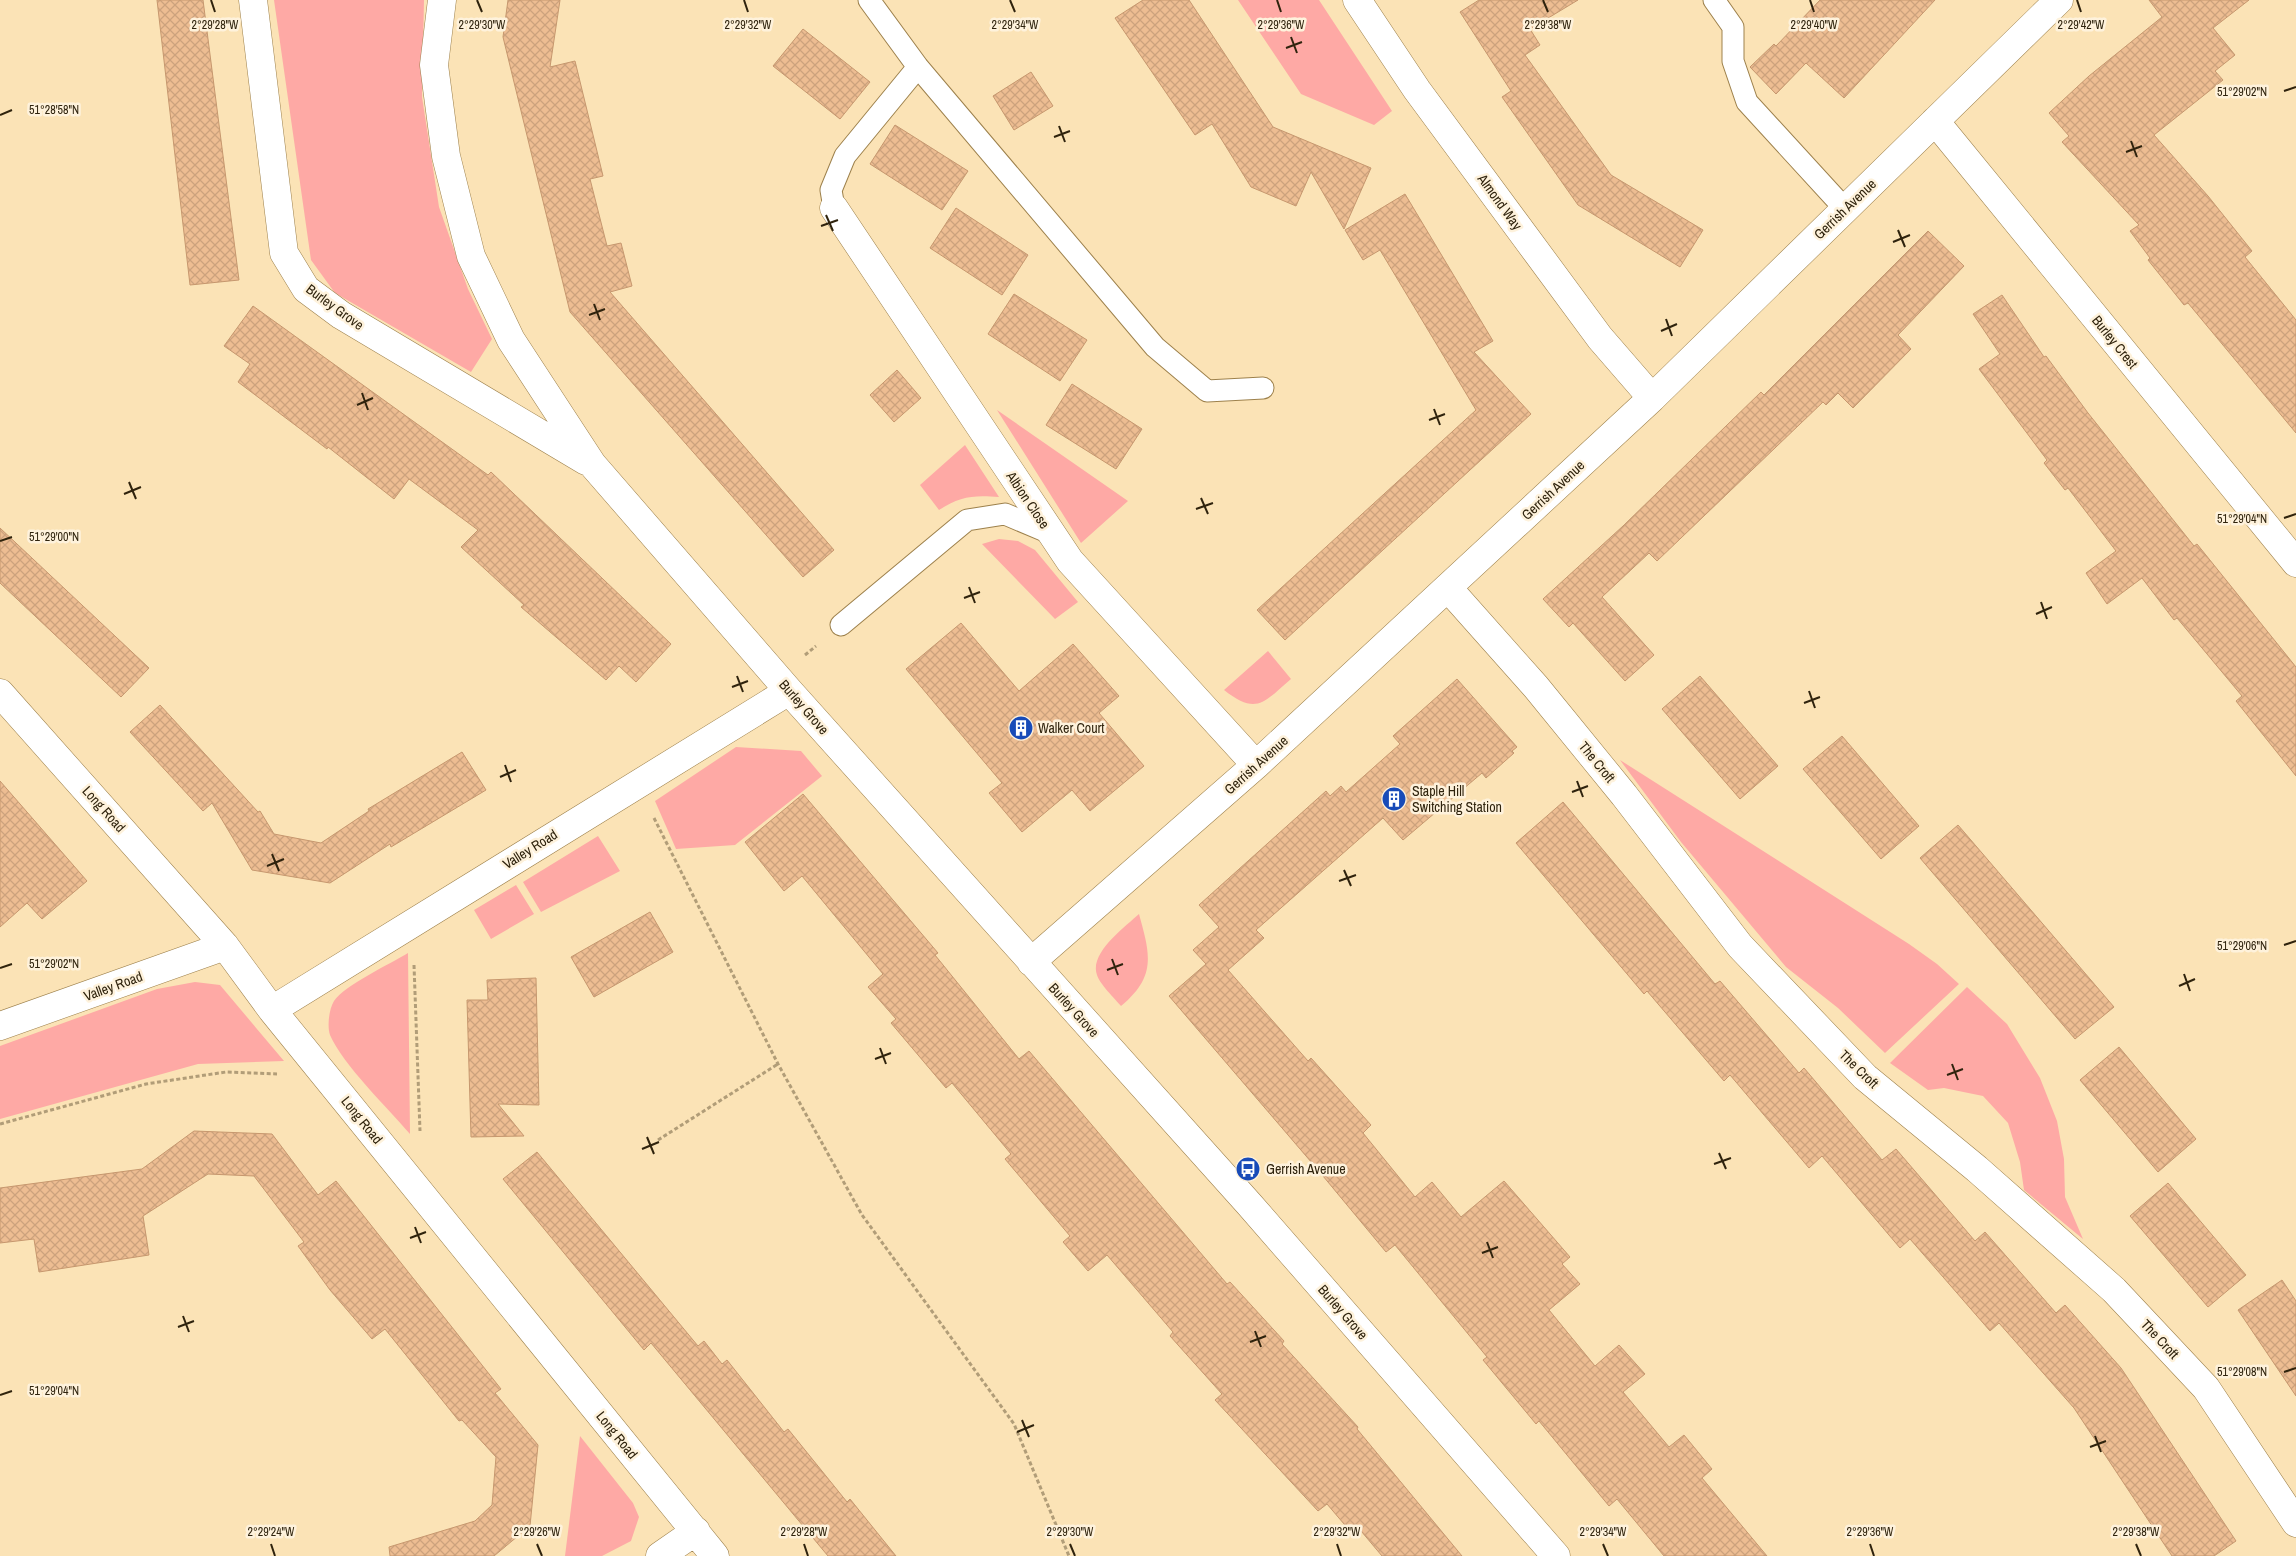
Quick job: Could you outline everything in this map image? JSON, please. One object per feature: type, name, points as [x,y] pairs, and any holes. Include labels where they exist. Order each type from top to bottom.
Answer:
[{"type":"street","name":"Burley Grove","points":[[253,0],[284,253],[306,289],[341,315],[592,464]]},
{"type":"street","name":"Burley Grove","points":[[442,0],[434,65],[446,156],[471,256],[511,340],[592,464],[784,684],[1248,1204],[1556,1556]]},
{"type":"street","name":"Almond Way","points":[[1357,0],[1417,90],[1594,330],[1652,398]]},
{"type":"street","name":"Gerrish Avenue","points":[[1031,962],[1256,765],[1652,398],[2059,0]]},
{"type":"street","name":"Burley Crest","points":[[1935,121],[2296,563]]},
{"type":"street","name":"Albion Close","points":[[834,208],[1070,562],[1256,765]]},
{"type":"street","name":"The Croft","points":[[1448,588],[1536,687],[1740,946],[1865,1077],[1977,1169],[2114,1290],[2206,1388],[2296,1523]]},
{"type":"street","name":"Valley Road","points":[[272,1010],[637,783],[784,684]]},
{"type":"street","name":"Long Road","points":[[0,693],[225,946],[272,1010],[715,1556]]},
{"type":"street","name":"Valley Road","points":[[0,1026],[225,946]]},
{"type":"street","points":[[660,1556],[696,1531]]},
{"type":"lane","points":[[869,0],[918,67],[1155,347],[1207,391],[1263,388]]},
{"type":"lane","points":[[1714,0],[1732,28],[1733,61],[1747,102],[1845,209]]},
{"type":"lane","points":[[834,208],[832,190],[845,156],[918,67]]},
{"type":"lane","points":[[841,626],[967,520],[1004,514],[1050,533]]},
{"type":"path","points":[[784,684],[841,626]]},
{"type":"path","points":[[637,783],[778,1064],[862,1215],[1014,1424],[1069,1556]]},
{"type":"path","points":[[413,922],[420,1136]]},
{"type":"path","points":[[658,1140],[778,1064]]},
{"type":"path","points":[[0,1124],[146,1084],[226,1072],[280,1074]]},
{"type":"shaded area","points":[[274,0],[424,0],[422,97],[439,207],[468,289],[492,339],[471,372],[335,293],[311,260]]},
{"type":"shaded area","points":[[1238,0],[1319,0],[1392,111],[1374,125],[1301,94]]},
{"type":"shaded area","points":[[997,410],[1128,501],[1081,543]]},
{"type":"shaded area","points":[[965,445],[999,497],[982,496],[961,499],[939,510],[920,485]]},
{"type":"shaded area","points":[[999,539],[1018,541],[1035,550],[1078,602],[1055,619],[982,544]]},
{"type":"shaded area","points":[[1268,651],[1291,679],[1260,703],[1245,702],[1224,690]]},
{"type":"shaded area","points":[[736,747],[801,751],[822,776],[735,845],[676,849],[655,801]]},
{"type":"shaded area","points":[[1620,760],[1909,944],[1937,964],[1959,984],[1885,1053],[1838,1008],[1786,967],[1681,842]]},
{"type":"shaded area","points":[[598,836],[620,871],[541,912],[523,882]]},
{"type":"shaded area","points":[[516,885],[534,914],[491,939],[474,910]]},
{"type":"shaded area","points":[[1139,914],[1146,941],[1148,964],[1141,985],[1121,1006],[1101,982],[1097,975],[1096,967],[1103,949],[1117,933]]},
{"type":"shaded area","points":[[408,953],[410,1134],[345,1059],[330,1035],[329,1027],[331,1008],[334,1001],[340,995],[348,988]]},
{"type":"shaded area","points":[[195,982],[220,985],[284,1061],[198,1064],[0,1119],[0,1046],[157,989]]},
{"type":"shaded area","points":[[1967,987],[2007,1024],[2040,1078],[2057,1121],[2064,1159],[2065,1197],[2083,1239],[2024,1190],[2020,1162],[2008,1123],[1983,1096],[1944,1088],[1928,1090],[1890,1063]]},
{"type":"shaded area","points":[[580,1436],[633,1503],[639,1517],[631,1541],[602,1556],[565,1556]]},
{"type":"building","points":[[157,0],[203,0],[239,280],[190,285]]},
{"type":"building","points":[[508,0],[560,0],[550,67],[575,61],[603,176],[590,179],[607,246],[621,243],[632,286],[610,292],[834,550],[803,577],[570,312],[503,37]]},
{"type":"building","points":[[1143,0],[1189,0],[1273,127],[1371,168],[1344,229],[1311,172],[1296,206],[1251,187],[1212,124],[1195,135],[1115,18]]},
{"type":"building","points":[[1479,0],[1578,0],[1530,29],[1540,45],[1525,55],[1611,175],[1703,230],[1680,267],[1578,205],[1502,97],[1511,91],[1460,12]]},
{"type":"building","points":[[1820,0],[1935,0],[1844,98],[1806,63],[1776,94],[1750,67],[1774,44],[1776,46]]},
{"type":"building","points":[[2149,0],[2249,0],[2213,28],[2235,55],[2215,71],[2223,80],[2154,135],[2208,196],[2252,251],[2245,257],[2296,320],[2296,433],[2188,303],[2184,305],[2148,260],[2150,258],[2130,231],[2139,225],[2062,142],[2069,136],[2049,113],[2089,76],[2162,17]]},
{"type":"building","points":[[803,29],[870,82],[840,119],[773,66]]},
{"type":"building","points":[[1031,72],[1053,106],[1014,130],[993,96]]},
{"type":"building","points":[[895,125],[968,171],[942,210],[870,164]]},
{"type":"building","points":[[1405,194],[1493,341],[1474,352],[1531,414],[1285,640],[1257,610],[1476,410],[1380,250],[1363,260],[1345,230]]},
{"type":"building","points":[[956,208],[1028,255],[1002,295],[930,248]]},
{"type":"building","points":[[1928,231],[1964,266],[1898,335],[1911,349],[1853,408],[1838,393],[1826,405],[1823,402],[1657,561],[1649,553],[1602,597],[1654,655],[1625,681],[1573,623],[1569,627],[1543,599],[1623,526],[1761,392],[1764,395]]},
{"type":"building","points":[[1014,294],[1087,340],[1060,381],[988,334]]},
{"type":"building","points":[[2002,295],[2044,357],[2046,356],[2088,413],[2194,546],[2197,544],[2296,667],[2296,776],[2236,701],[2242,696],[2177,618],[2174,620],[2142,578],[2107,604],[2086,573],[2116,551],[2068,488],[2065,490],[2044,463],[2047,460],[1979,369],[2000,354],[1973,314]]},
{"type":"building","points":[[253,306],[488,475],[491,472],[671,644],[636,682],[619,666],[606,680],[521,607],[524,605],[461,547],[478,530],[409,479],[394,499],[328,447],[327,449],[238,382],[250,364],[224,346]]},
{"type":"building","points":[[897,370],[921,398],[894,422],[870,395]]},
{"type":"building","points":[[1072,384],[1142,429],[1116,469],[1046,425]]},
{"type":"building","points":[[0,528],[149,668],[121,697],[0,583]]},
{"type":"building","name":"Walker Court","points":[[961,623],[1019,691],[1073,644],[1119,696],[1099,713],[1144,766],[1090,811],[1072,790],[1022,832],[989,793],[1002,783],[906,669]]},
{"type":"building","points":[[1700,676],[1778,766],[1740,799],[1662,709]]},
{"type":"building","points":[[1457,679],[1517,747],[1512,751],[1514,753],[1486,778],[1482,773],[1403,840],[1383,818],[1256,930],[1264,938],[1228,970],[1308,1061],[1311,1058],[1371,1125],[1363,1133],[1415,1197],[1432,1182],[1461,1217],[1504,1181],[1570,1257],[1562,1264],[1580,1284],[1549,1310],[1595,1366],[1619,1345],[1645,1374],[1623,1392],[1669,1447],[1684,1435],[1712,1469],[1702,1478],[1767,1556],[1664,1556],[1617,1499],[1609,1506],[1539,1421],[1536,1424],[1483,1360],[1487,1357],[1395,1245],[1386,1252],[1169,996],[1206,964],[1193,950],[1219,927],[1199,905],[1326,791],[1330,796],[1341,786],[1346,792],[1400,744],[1393,736]]},
{"type":"building","points":[[160,705],[258,812],[260,811],[274,834],[321,843],[369,811],[368,809],[462,752],[486,790],[391,847],[390,844],[330,883],[252,870],[212,803],[203,811],[130,732]]},
{"type":"building","points":[[1842,736],[1919,826],[1881,859],[1803,769]]},
{"type":"building","points":[[0,781],[87,881],[42,919],[27,903],[0,927]]},
{"type":"building","points":[[803,794],[938,953],[935,955],[1019,1059],[1029,1051],[1227,1284],[1230,1282],[1284,1341],[1282,1344],[1358,1427],[1357,1429],[1462,1556],[1382,1556],[1356,1525],[1350,1531],[1327,1504],[1318,1511],[1215,1400],[1222,1394],[1170,1336],[1173,1332],[1107,1255],[1088,1271],[1063,1242],[1070,1236],[1005,1159],[1011,1154],[952,1083],[946,1088],[891,1023],[896,1019],[868,987],[883,974],[802,876],[784,891],[745,842]]},
{"type":"building","points":[[1563,802],[1715,984],[1720,981],[1799,1073],[1804,1068],[1882,1160],[1896,1149],[1975,1241],[1985,1232],[2056,1313],[2065,1305],[2121,1368],[2236,1541],[2214,1556],[2172,1556],[2074,1408],[1999,1323],[1990,1331],[1910,1239],[1900,1248],[1822,1156],[1809,1168],[1730,1075],[1724,1081],[1647,991],[1644,994],[1516,843]]},
{"type":"building","points":[[1958,825],[2114,1007],[2075,1039],[1920,858]]},
{"type":"building","points":[[650,912],[673,952],[594,997],[571,957]]},
{"type":"building","points":[[536,978],[539,1105],[498,1104],[524,1136],[471,1137],[467,1000],[488,1000],[487,980]]},
{"type":"building","points":[[2119,1047],[2196,1139],[2158,1172],[2080,1080]]},
{"type":"building","points":[[194,1131],[272,1134],[318,1195],[336,1181],[501,1389],[495,1393],[538,1445],[530,1526],[494,1556],[390,1556],[389,1547],[475,1521],[492,1505],[496,1457],[462,1420],[459,1421],[385,1329],[372,1339],[330,1290],[298,1246],[304,1242],[254,1176],[208,1174],[143,1216],[149,1255],[39,1272],[34,1239],[0,1243],[0,1188],[142,1169]]},
{"type":"building","points":[[537,1152],[698,1346],[704,1341],[722,1364],[727,1360],[784,1432],[788,1429],[847,1502],[850,1499],[896,1556],[828,1556],[651,1343],[644,1350],[503,1179]]},
{"type":"building","points":[[2168,1183],[2246,1275],[2208,1307],[2130,1216]]},
{"type":"building","points":[[2282,1280],[2296,1301],[2296,1396],[2238,1310]]},
{"type":"place","name":"Walker Court","points":[[1021,728]]},
{"type":"place","name":"Staple Hill Switching Station","points":[[1394,799]]},
{"type":"place","name":"Gerrish Avenue","points":[[1248,1169]]}]
